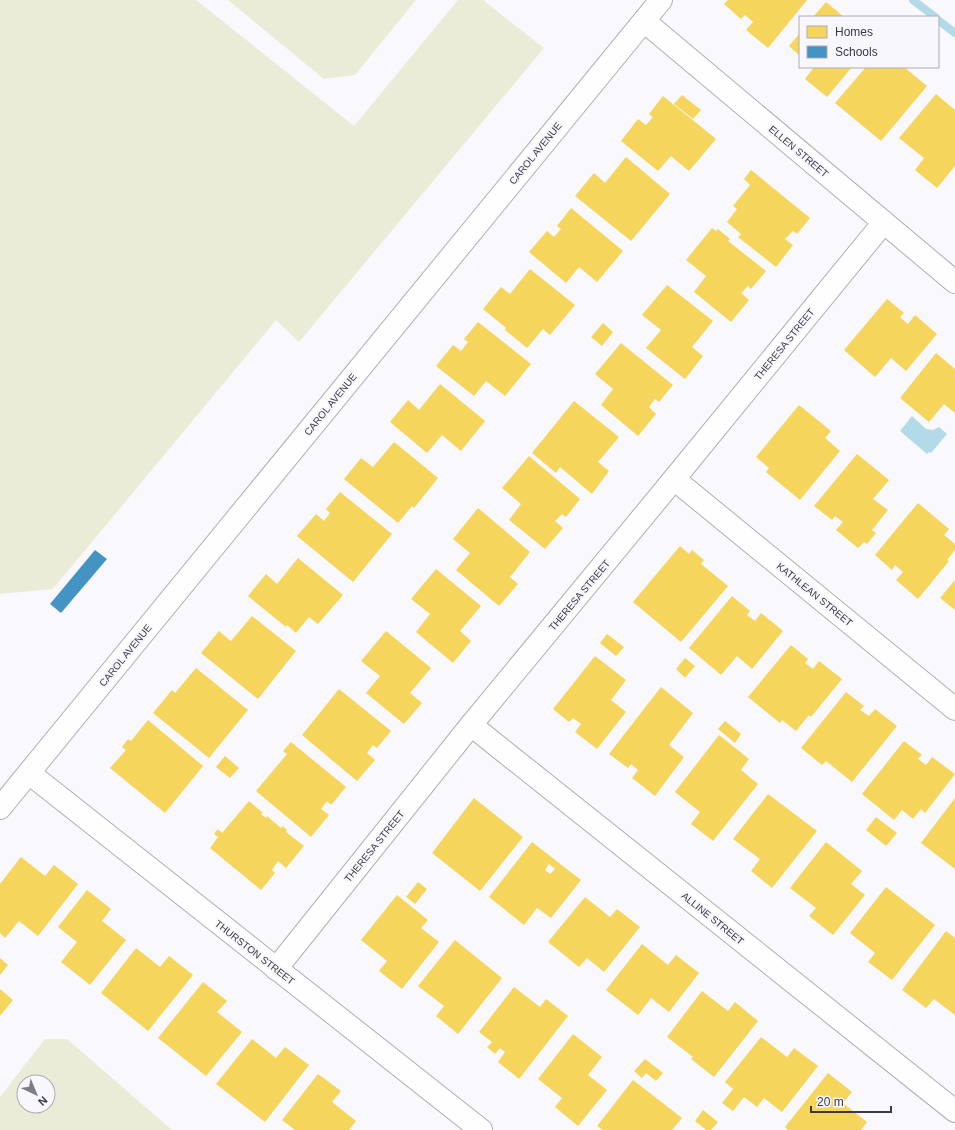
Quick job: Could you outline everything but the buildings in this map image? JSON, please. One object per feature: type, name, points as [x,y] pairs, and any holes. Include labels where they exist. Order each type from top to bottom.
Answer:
[{"type":"street","name":"CAROL AVENUE","points":[[0,808],[661,0]]},
{"type":"street","name":"ELLEN STREET","points":[[644,21],[955,282]]},
{"type":"street","name":"THERESA STREET","points":[[276,969],[471,725],[884,222]]},
{"type":"street","name":"KATHLEAN STREET","points":[[674,479],[955,709]]},
{"type":"street","name":"ALLINE STREET","points":[[471,725],[955,1111]]},
{"type":"street","name":"THURSTON STREET","points":[[29,773],[481,1130]]},
{"type":"green space","points":[[0,0],[196,0],[354,126],[458,0],[483,0],[544,48],[299,342],[276,320],[53,589],[0,594]]},
{"type":"green space","points":[[228,0],[416,0],[355,75],[324,79]]},
{"type":"green space","points":[[45,1039],[67,1039],[172,1130],[0,1130],[0,1097],[16,1076],[16,1114],[56,1114],[56,1074],[18,1074]]},
{"type":"water","points":[[912,416],[926,429],[933,430],[939,427],[947,434],[931,453],[929,452],[927,454],[900,431]]},
{"type":"waterway","points":[[913,0],[934,16]]},
{"type":"waterway","points":[[939,21],[955,33]]}]
